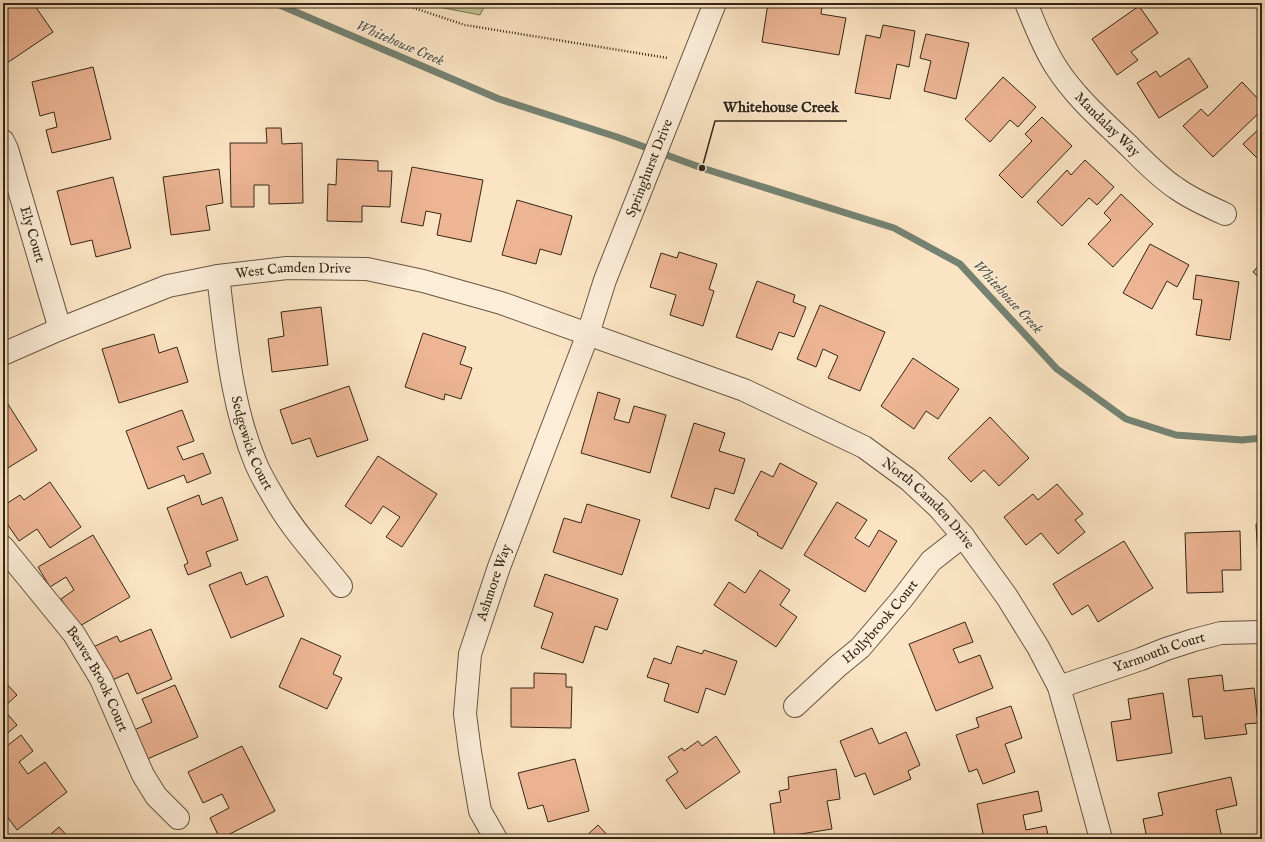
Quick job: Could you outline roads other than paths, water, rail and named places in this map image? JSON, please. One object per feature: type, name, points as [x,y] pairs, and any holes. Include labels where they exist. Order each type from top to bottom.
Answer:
[{"type":"street","name":"Springhurst Drive","points":[[588,334],[605,280],[715,3]]},
{"type":"street","name":"Mandalay Way","points":[[1026,3],[1042,43],[1056,68],[1073,90],[1154,171],[1175,188],[1198,202],[1224,214]]},
{"type":"street","name":"Ely Court","points":[[3,141],[9,156],[60,329]]},
{"type":"street","name":"West Camden Drive","points":[[3,354],[60,329],[168,286],[218,276],[287,268],[367,269],[423,281],[501,303],[588,334]]},
{"type":"street","name":"Sedgewick Court","points":[[218,276],[233,385],[244,432],[256,465],[276,502],[299,534],[341,586]]},
{"type":"street","name":"North Camden Drive","points":[[588,334],[744,390],[864,447],[909,480],[939,508],[963,536],[1007,597],[1038,647],[1059,687],[1101,839]]},
{"type":"street","name":"Ashmore Way","points":[[496,839],[480,811],[470,752],[465,714],[470,654],[499,566],[588,334]]},
{"type":"street","name":"Hollybrook Court","points":[[795,706],[838,666],[860,648],[902,599],[931,561],[963,536]]},
{"type":"street","name":"Beaver Brook Court","points":[[3,547],[74,634],[100,679],[143,775],[156,796],[178,818]]},
{"type":"street","name":"Yarmouth Court","points":[[1059,687],[1141,660],[1166,648],[1194,640],[1221,633],[1262,632]]},
{"type":"waterway","name":"Whitehouse Creek","points":[[275,3],[499,99],[617,137],[702,168],[894,228],[960,264],[1057,369],[1126,419],[1176,435],[1242,440],[1262,438]]},
{"type":"place","name":"Whitehouse Creek","points":[[702,168]]}]
